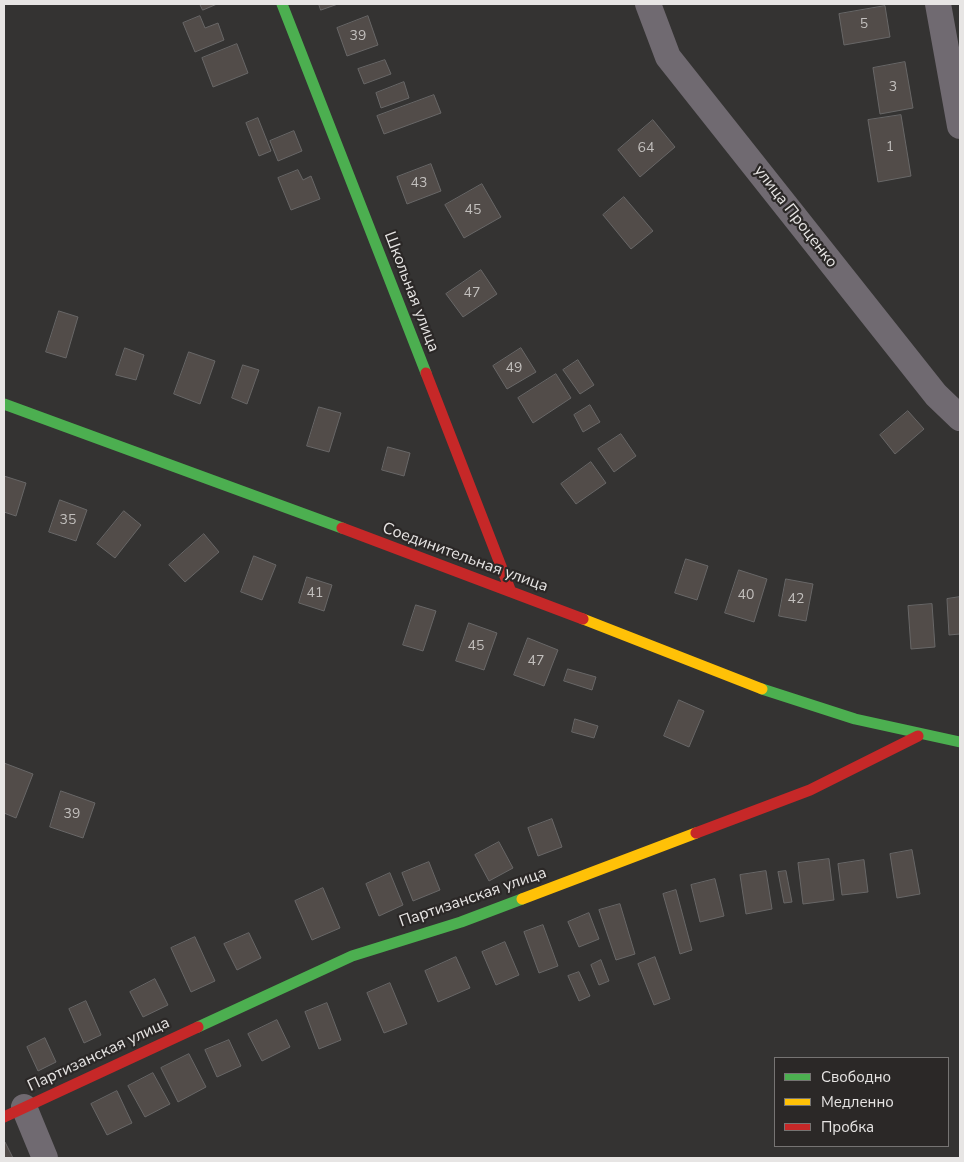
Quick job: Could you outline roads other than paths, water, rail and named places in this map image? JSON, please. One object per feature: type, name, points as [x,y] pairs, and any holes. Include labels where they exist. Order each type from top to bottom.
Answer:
[{"type":"street","name":"Школьная улица","points":[[282,4],[511,592]]},
{"type":"street","name":"улица Проценко","points":[[648,4],[668,57],[936,395],[960,418]]},
{"type":"street","points":[[938,4],[960,126]]},
{"type":"street","name":"Соединительная улица","points":[[4,404],[511,592],[788,698],[918,736]]},
{"type":"street","points":[[918,736],[960,742]]},
{"type":"street","name":"Партизанская улица","points":[[14,1112],[352,956],[461,922],[810,790],[918,736]]},
{"type":"street","points":[[14,1112],[45,1158]]}]
